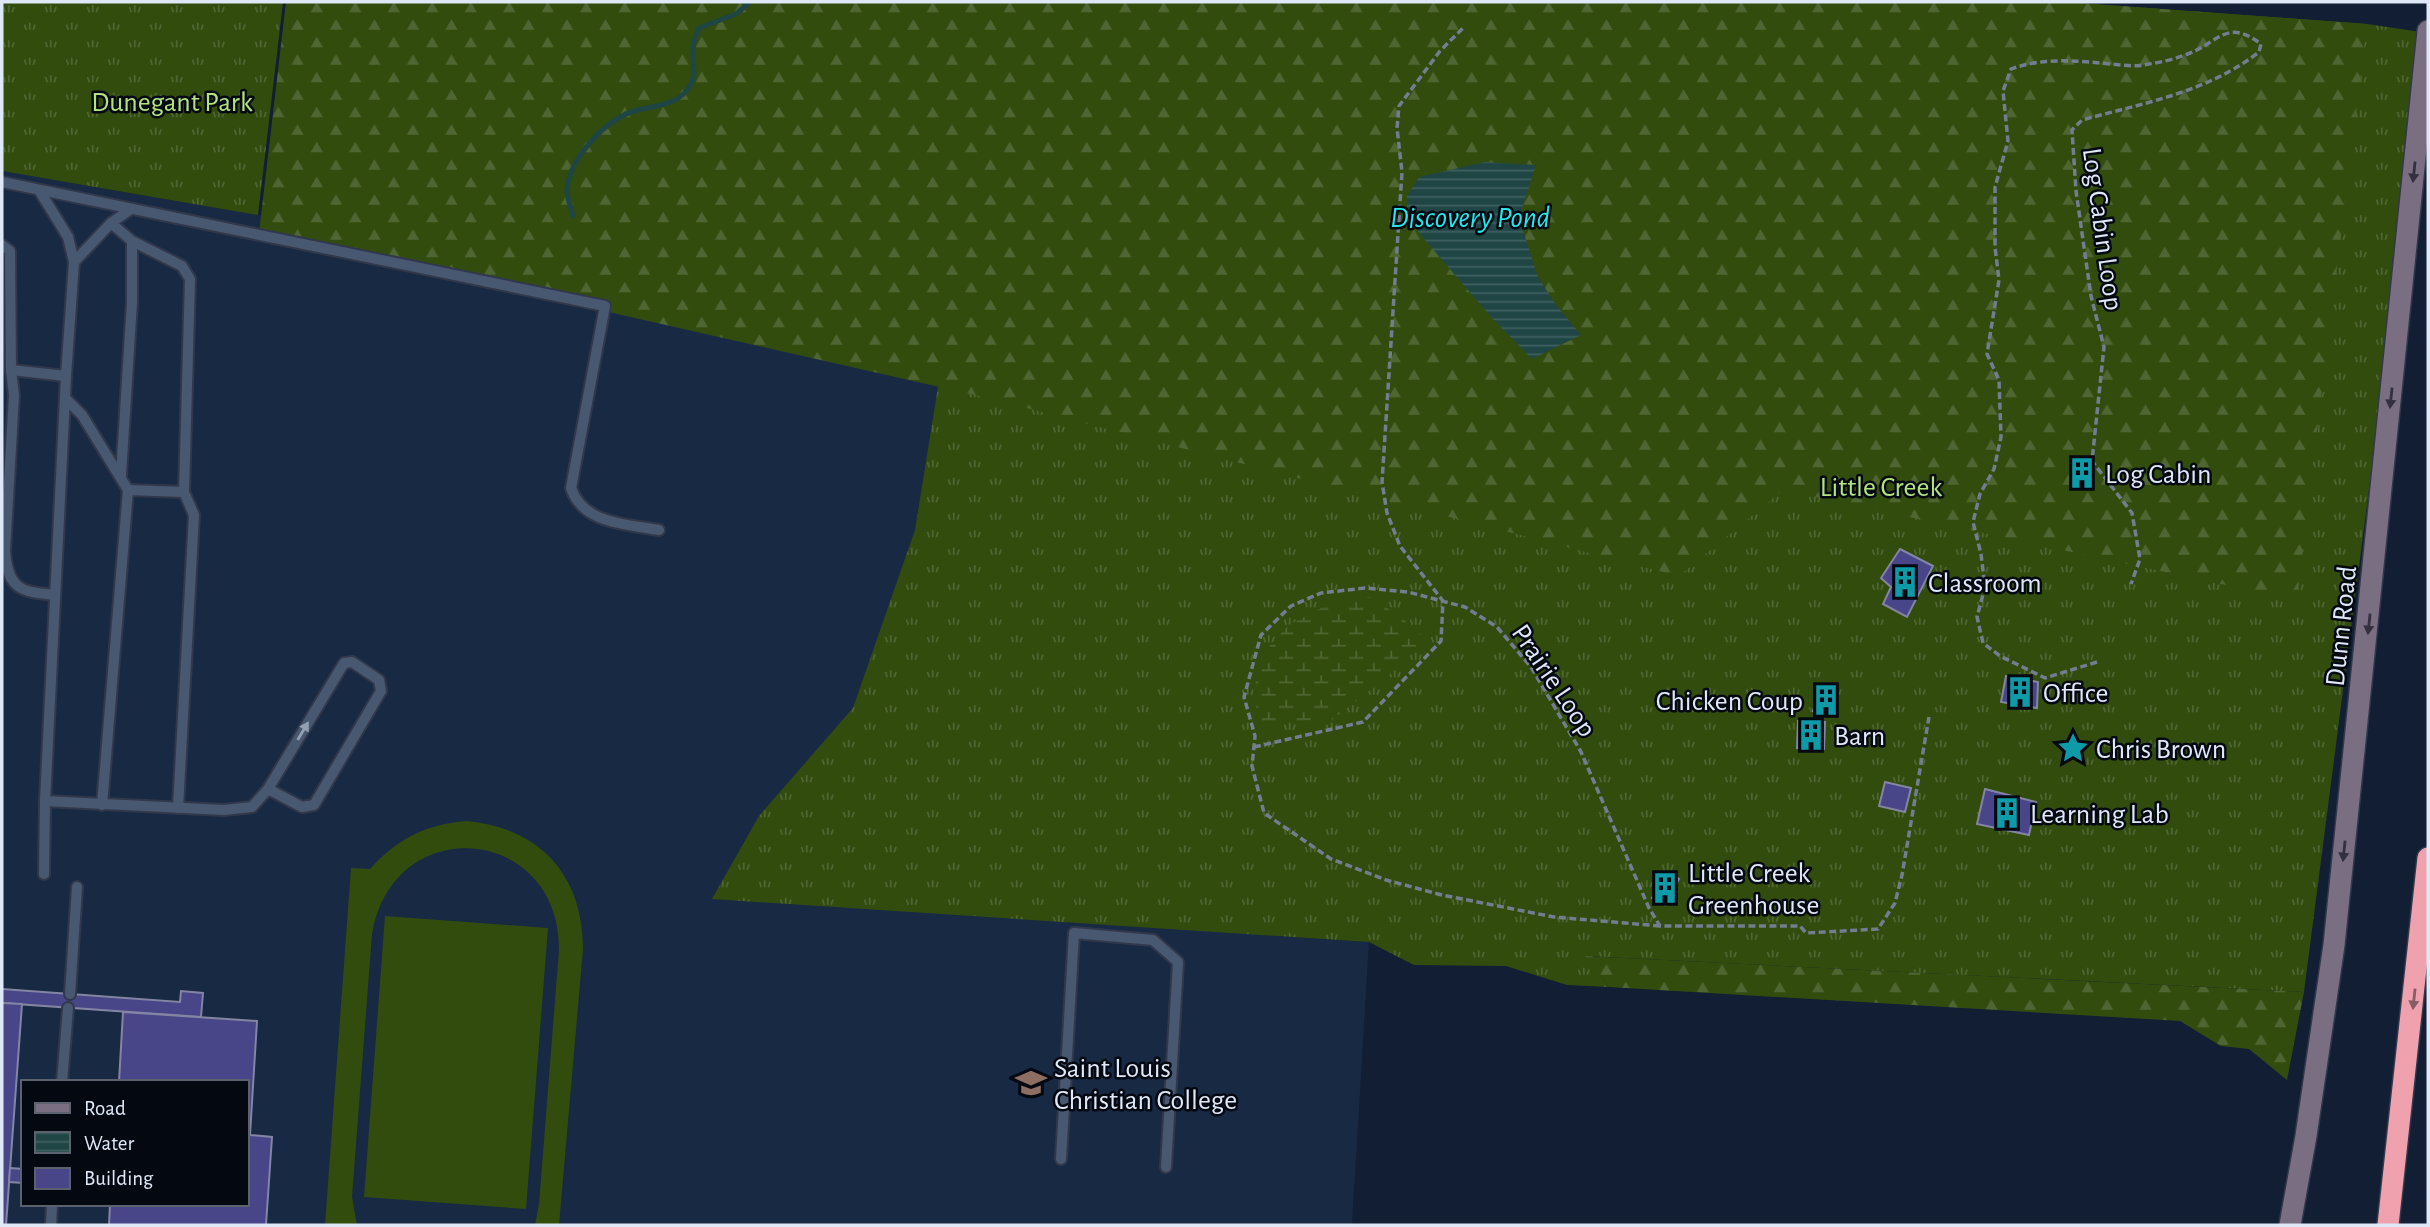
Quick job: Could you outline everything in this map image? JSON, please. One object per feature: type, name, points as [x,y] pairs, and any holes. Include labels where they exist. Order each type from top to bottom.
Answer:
[{"type":"highway","points":[[2388,1225],[2428,858]]},
{"type":"street","name":"Dunn Road","points":[[2290,1225],[2334,945],[2428,31]]},
{"type":"lane","points":[[2,182],[605,306],[571,488],[574,498],[594,517],[659,530]]},
{"type":"lane","points":[[39,190],[68,237],[74,262],[55,594],[44,874]]},
{"type":"lane","points":[[74,262],[111,223],[131,209]]},
{"type":"lane","points":[[111,223],[132,241],[182,266],[190,279],[184,492],[194,515],[178,808]]},
{"type":"lane","points":[[121,475],[132,302],[132,241]]},
{"type":"lane","points":[[2,245],[10,251],[13,395],[5,484],[6,571],[16,586],[28,593],[55,594]]},
{"type":"lane","points":[[11,370],[66,376]]},
{"type":"lane","points":[[65,398],[82,415],[128,490],[102,805]]},
{"type":"lane","points":[[128,490],[184,492]]},
{"type":"lane","points":[[46,801],[224,810],[252,807],[268,789],[344,663],[352,662],[379,680],[381,691],[314,805],[302,807],[268,789]]},
{"type":"lane","points":[[70,994],[76,887]]},
{"type":"lane","points":[[1060,1159],[1074,933],[1153,940],[1178,962],[1166,1167]]},
{"type":"lane","points":[[62,1080],[68,1007]]},
{"type":"lane","points":[[51,1225],[52,1206]]},
{"type":"path","points":[[1254,747],[1363,722],[1441,641],[1443,601],[1400,546],[1387,513],[1381,482],[1402,172],[1397,128],[1399,106],[1440,51],[1465,26]]},
{"type":"path","name":"Log Cabin Loop","points":[[2097,662],[2045,678],[2000,656],[1983,643],[1977,617],[1985,587],[1973,522],[1980,494],[1994,468],[2001,437],[1998,380],[1987,354],[1999,280],[1994,247],[1995,187],[2007,141],[2003,91],[2011,69],[2023,65],[2052,60],[2140,66],[2185,55],[2225,33],[2246,32],[2261,44],[2259,52],[2242,66],[2214,82],[2167,98],[2082,120],[2072,130],[2076,191],[2091,296],[2104,347],[2092,461],[2132,513],[2140,559],[2131,584]]},
{"type":"path","name":"Prairie Loop","points":[[1661,926],[1649,908],[1581,752],[1531,667],[1497,627],[1465,607],[1408,592],[1365,588],[1321,593],[1291,606],[1261,635],[1244,697],[1255,736],[1252,766],[1264,813],[1331,859],[1386,880],[1442,895],[1554,917],[1661,926],[1800,926],[1806,933],[1878,929],[1895,903],[1902,875],[1929,717]]},
{"type":"shaded area","points":[[2,171],[258,215],[988,373],[1008,918],[1369,942],[1352,1225],[2,1225]]},
{"type":"green space","name":"Dunegant Park","points":[[2,2],[283,2],[258,215],[2,171]]},
{"type":"green space","points":[[286,2],[2066,2],[2367,24],[2296,600],[1783,490],[1679,576],[988,398],[259,233]]},
{"type":"green space","name":"Little Creek","points":[[2066,2],[2367,24],[2428,33],[2304,992],[1586,956],[1609,987],[1567,985],[1506,966],[1414,965],[1369,942],[712,899],[759,816],[853,708],[915,530],[938,387]]},
{"type":"green space","points":[[1370,597],[1402,618],[1427,640],[1389,675],[1332,720],[1259,722],[1253,691],[1265,651],[1289,625],[1329,604]]},
{"type":"green space","points":[[467,821],[493,825],[536,845],[566,878],[581,923],[583,949],[559,1225],[535,1225],[539,1204],[559,950],[552,908],[533,877],[506,857],[474,849],[441,852],[410,867],[386,894],[372,934],[352,1197],[357,1225],[325,1225],[351,868],[370,869],[391,849],[413,835],[438,826]]},
{"type":"green space","points":[[385,916],[548,928],[526,1209],[364,1197]]},
{"type":"green space","points":[[1585,956],[2304,992],[2287,1080],[2249,1049],[2221,1046],[2180,1021],[1609,987]]},
{"type":"water","name":"Discovery Pond","points":[[1485,162],[1536,165],[1519,218],[1538,277],[1556,305],[1581,335],[1532,359],[1492,318],[1419,233],[1407,211],[1407,196],[1419,177]]},
{"type":"building","name":"Log Cabin","points":[[2074,462],[2090,462],[2090,483],[2074,484]]},
{"type":"building","name":"Classroom","points":[[1900,549],[1933,566],[1907,617],[1883,604],[1891,587],[1881,578]]},
{"type":"building","name":"Office","points":[[2006,676],[2038,682],[2037,708],[2001,702]]},
{"type":"building","name":"Chicken Coup","points":[[1819,691],[1837,696],[1834,705],[1828,704],[1825,714],[1813,711]]},
{"type":"building","name":"Barn","points":[[1798,721],[1825,722],[1824,749],[1797,748]]},
{"type":"building","points":[[1885,782],[1911,788],[1905,812],[1879,806]]},
{"type":"building","name":"Learning Lab","points":[[1985,789],[2036,802],[2029,835],[1977,824]]},
{"type":"building","name":"Little Creek Greenhouse","points":[[1666,872],[1679,879],[1665,905],[1652,898]]},
{"type":"building","points":[[2,989],[180,1002],[181,991],[203,993],[201,1017],[2,1003]]},
{"type":"building","points":[[2,1003],[22,1004],[6,1225],[2,1225]]},
{"type":"building","points":[[123,1012],[257,1021],[250,1135],[272,1137],[266,1225],[109,1225],[110,1206],[248,1206],[248,1080],[119,1080]]},
{"type":"building","points":[[10,1168],[21,1169],[21,1183],[9,1182]]},
{"type":"waterway","points":[[573,216],[567,193],[569,178],[590,142],[623,116],[670,102],[682,95],[693,79],[693,45],[699,28],[736,14],[750,2]]},
{"type":"place","name":"Log Cabin","points":[[2082,473]]},
{"type":"place","name":"Classroom","points":[[1905,582]]},
{"type":"place","name":"Office","points":[[2020,692]]},
{"type":"place","name":"Chicken Coup","points":[[1826,700]]},
{"type":"place","name":"Barn","points":[[1811,735]]},
{"type":"place","name":"Chris Brown","points":[[2073,748]]},
{"type":"place","name":"Learning Lab","points":[[2007,813]]},
{"type":"place","name":"Little Creek Greenhouse","points":[[1665,888]]},
{"type":"place","name":"Saint Louis Christian College","points":[[1031,1083]]}]
